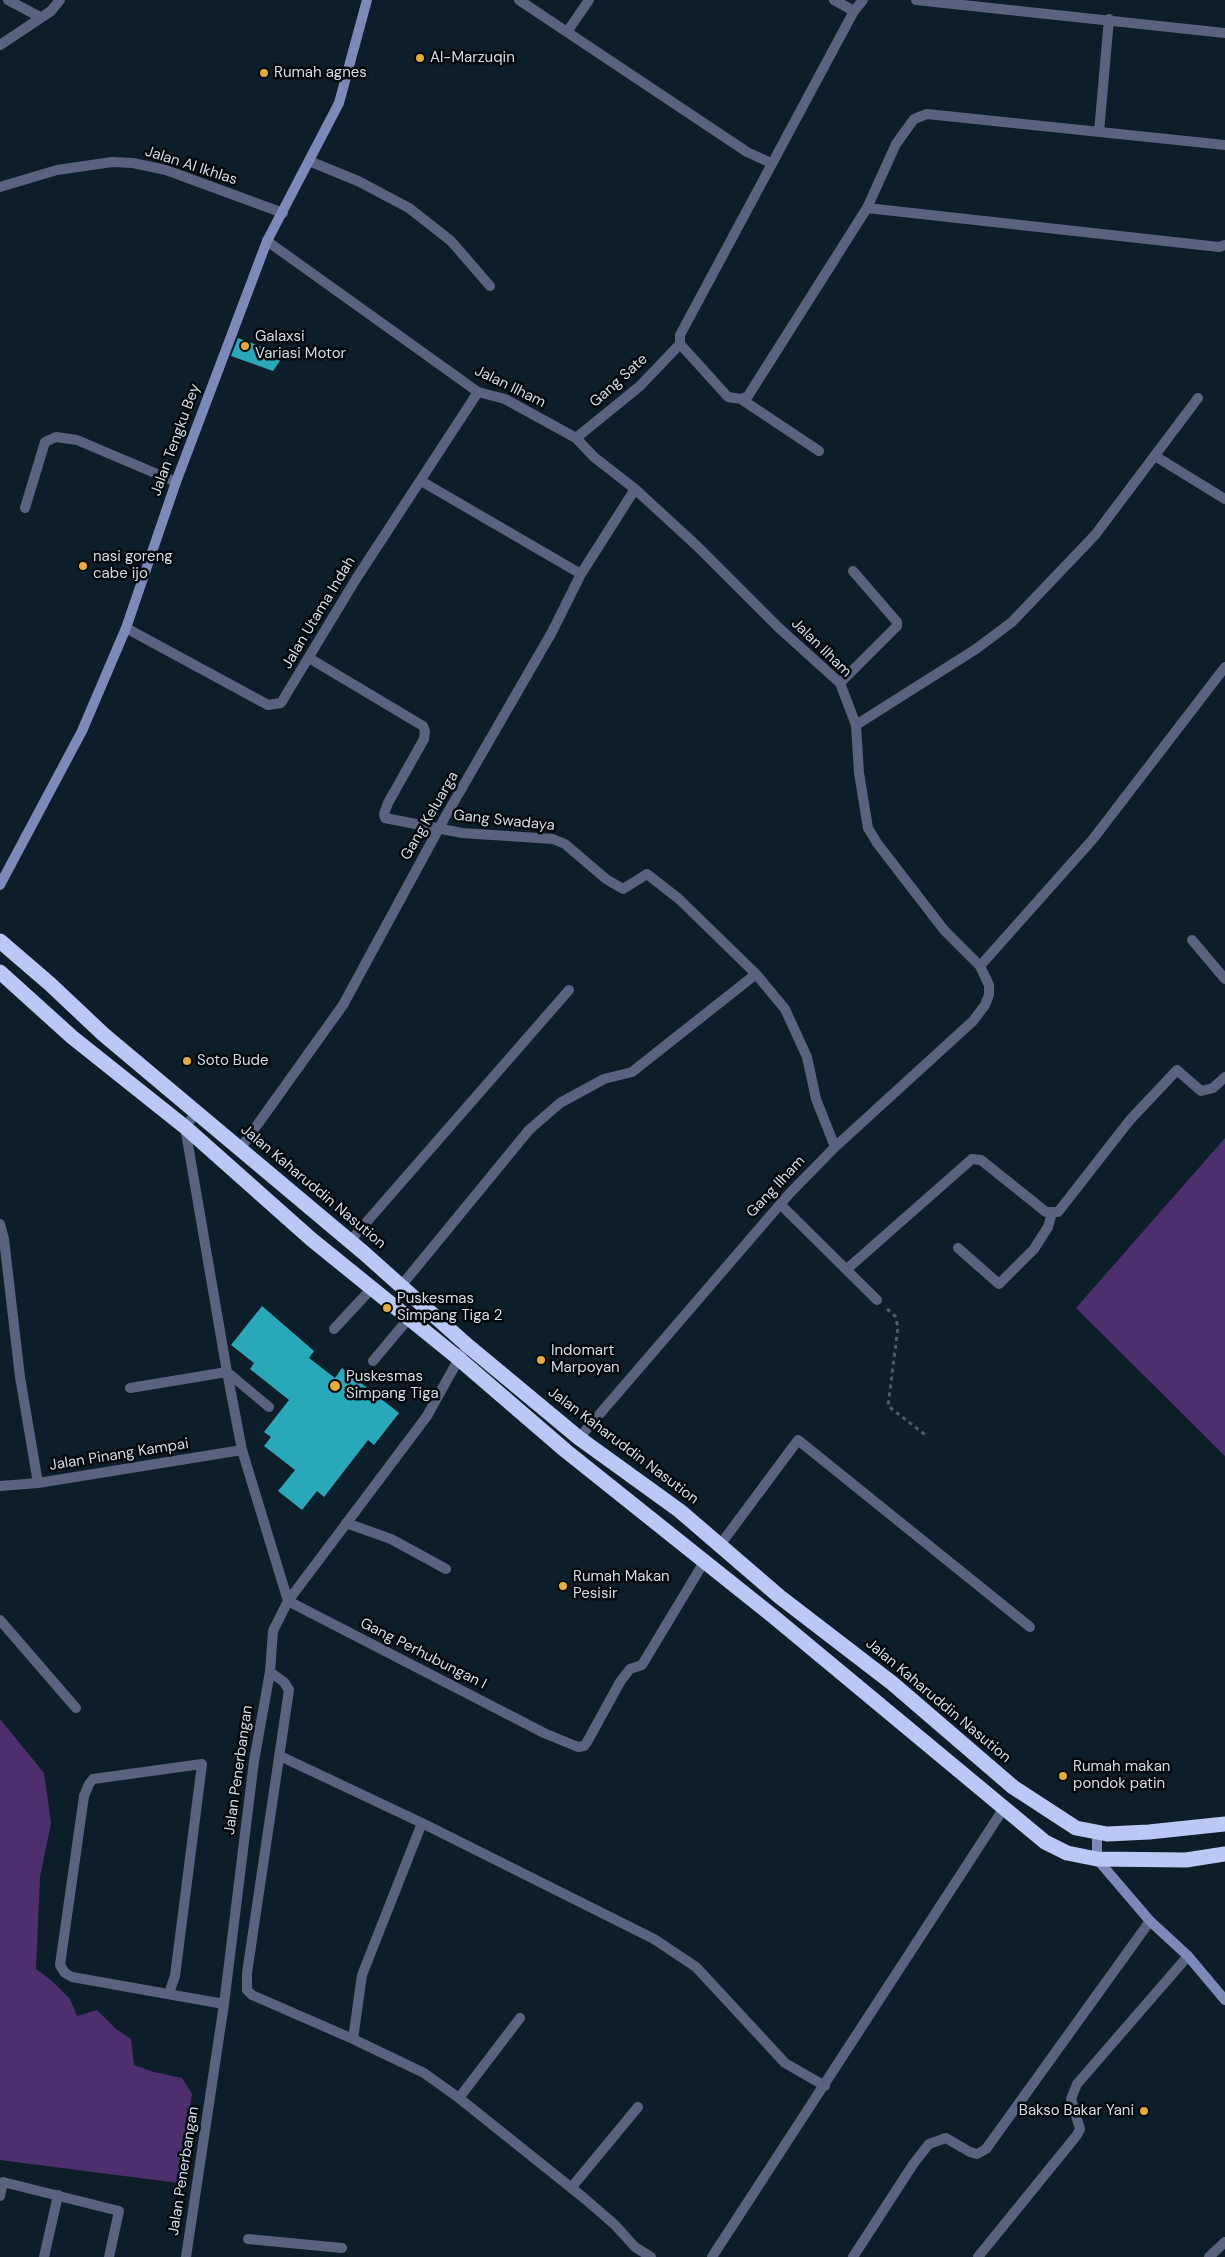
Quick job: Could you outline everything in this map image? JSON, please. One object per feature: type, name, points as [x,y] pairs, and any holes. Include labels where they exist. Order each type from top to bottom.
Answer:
[{"type":"highway","name":"Jalan Kaharuddin Nasution","points":[[0,941],[50,984],[103,1034],[350,1241],[468,1345],[579,1438],[680,1511],[780,1597],[892,1683],[1013,1787],[1076,1828],[1097,1832],[1117,1835],[1225,1824]]},
{"type":"highway","points":[[0,972],[72,1037],[185,1127],[311,1239],[458,1358],[566,1451],[782,1623],[1045,1842],[1067,1852],[1097,1859],[1186,1860],[1225,1854]]},
{"type":"main road","name":"Jalan Tengku Bey","points":[[0,885],[82,731],[126,628],[176,482],[267,241],[310,161],[338,103],[367,0]]},
{"type":"main road","points":[[1097,1832],[1097,1859],[1150,1921],[1188,1956],[1225,2000]]},
{"type":"street","points":[[8,0],[40,18]]},
{"type":"street","points":[[0,45],[50,11],[60,0]]},
{"type":"street","points":[[567,32],[589,0]]},
{"type":"street","points":[[834,0],[854,10]]},
{"type":"street","points":[[819,451],[741,399],[728,397],[680,344],[680,335],[854,10],[863,0]]},
{"type":"street","points":[[916,0],[1109,19],[1225,33]]},
{"type":"street","points":[[522,1],[747,152],[771,163]]},
{"type":"street","points":[[1099,132],[1109,19]]},
{"type":"street","points":[[741,399],[748,396],[867,208],[896,144],[909,124],[920,116],[927,114],[1225,145]]},
{"type":"street","points":[[310,161],[358,181],[409,208],[451,241],[490,286]]},
{"type":"street","name":"Jalan Al Ikhlas","points":[[0,188],[57,170],[112,162],[133,163],[166,170],[283,212]]},
{"type":"street","points":[[867,208],[1219,246],[1225,244]]},
{"type":"street","name":"Jalan Ilham","points":[[267,241],[478,392],[505,399],[576,438],[594,457],[635,489],[778,627],[840,683],[856,726],[860,782],[868,828],[877,843],[944,930],[980,966]]},
{"type":"street","name":"Gang Sate","points":[[576,438],[640,386],[680,344]]},
{"type":"street","name":"Jalan Utama Indah","points":[[126,628],[268,705],[282,702],[356,579],[478,392]]},
{"type":"street","points":[[856,726],[976,649],[1012,622],[1095,535],[1198,398]]},
{"type":"street","points":[[24,508],[45,442],[56,437],[78,440],[176,482]]},
{"type":"street","points":[[1155,456],[1225,499]]},
{"type":"street","points":[[421,482],[582,574]]},
{"type":"street","name":"Gang Keluarga","points":[[240,1149],[344,1005],[439,829],[552,632],[582,574],[635,489]]},
{"type":"street","points":[[840,683],[897,626],[897,622],[853,571]]},
{"type":"street","name":"Gang Swadaya","points":[[309,658],[423,726],[425,736],[422,746],[388,802],[384,816],[389,820],[439,829],[553,839],[565,844],[606,879],[623,889],[648,874],[679,899],[756,974],[785,1009],[807,1056],[816,1099],[835,1147]]},
{"type":"street","points":[[980,966],[1093,839],[1225,667]]},
{"type":"street","points":[[1192,940],[1225,979]]},
{"type":"street","name":"Gang Ilham","points":[[579,1438],[780,1204],[835,1147],[973,1021],[986,1005],[989,995],[989,985],[980,966]]},
{"type":"street","points":[[401,1286],[529,1130],[560,1103],[604,1078],[632,1072],[756,974]]},
{"type":"street","points":[[350,1241],[569,990]]},
{"type":"street","points":[[847,1269],[972,1159],[980,1160],[1046,1212],[1058,1212],[1130,1120],[1177,1070],[1201,1091],[1213,1088],[1225,1077]]},
{"type":"street","points":[[196,1113],[185,1127],[227,1372],[242,1450],[288,1601]]},
{"type":"street","points":[[780,1204],[877,1300]]},
{"type":"street","points":[[958,1248],[999,1284],[1034,1249],[1048,1227],[1052,1213]]},
{"type":"street","points":[[0,1224],[4,1239],[20,1377],[38,1483]]},
{"type":"street","points":[[334,1329],[372,1288]]},
{"type":"street","points":[[373,1361],[409,1318]]},
{"type":"street","name":"Jalan Penerbangan","points":[[186,2257],[224,2004],[254,1761],[270,1672],[273,1631],[288,1601],[427,1416],[458,1358],[468,1345]]},
{"type":"street","points":[[130,1388],[227,1372],[270,1407]]},
{"type":"street","points":[[720,1545],[798,1440],[1030,1627]]},
{"type":"street","name":"Jalan Pinang Kampai","points":[[0,1486],[38,1483],[242,1450]]},
{"type":"street","points":[[346,1523],[391,1539],[446,1569]]},
{"type":"street","name":"Gang Perhubungan I","points":[[288,1601],[544,1733],[578,1747],[584,1746],[620,1682],[630,1669],[642,1666],[704,1562]]},
{"type":"street","points":[[0,1620],[76,1708]]},
{"type":"street","points":[[270,1672],[284,1682],[289,1690],[247,1973],[247,1990],[252,1995],[353,2039],[424,2073],[459,2098],[571,2188],[615,2225],[635,2247],[651,2257]]},
{"type":"street","points":[[280,1756],[422,1823],[654,1940],[696,1967],[785,2063],[825,2086]]},
{"type":"street","points":[[169,1993],[175,1976],[202,1764],[93,1779],[85,1789],[60,1965],[72,1977],[224,2004]]},
{"type":"street","points":[[712,2257],[825,2086],[1004,1808]]},
{"type":"street","points":[[353,2039],[362,1975],[422,1823]]},
{"type":"street","points":[[852,2257],[914,2163],[929,2144],[946,2138],[977,2154],[986,2149],[1150,1921]]},
{"type":"street","points":[[978,2257],[1077,2135],[1080,2129],[1071,2099],[1077,2084],[1188,1956]]},
{"type":"street","points":[[459,2098],[520,2018]]},
{"type":"street","points":[[571,2188],[638,2107]]},
{"type":"street","points":[[0,2196],[3,2182],[120,2211],[109,2257]]},
{"type":"street","points":[[44,2257],[58,2196]]},
{"type":"street","points":[[248,2239],[342,2248]]},
{"type":"street","points":[[1209,2257],[1225,2242]]},
{"type":"street","points":[[308,2246],[308,2257]]},
{"type":"path","points":[[877,1300],[895,1316],[898,1327],[888,1406],[928,1437]]},
{"type":"shaded area","points":[[1225,1138],[1225,1456],[1076,1308]]},
{"type":"shaded area","points":[[0,1719],[44,1773],[51,1823],[40,1877],[36,1969],[51,1980],[70,1999],[77,2016],[97,2010],[116,2029],[131,2039],[134,2065],[154,2072],[182,2078],[192,2094],[178,2183],[0,2160]]},
{"type":"building","name":"Galaxsi Variasi Motor","points":[[238,338],[284,355],[273,371],[231,356]]},
{"type":"building","points":[[262,1306],[314,1351],[309,1358],[335,1378],[342,1368],[399,1413],[374,1445],[368,1440],[324,1497],[317,1491],[302,1510],[278,1491],[295,1470],[264,1446],[271,1437],[264,1432],[289,1400],[250,1369],[254,1363],[231,1345]]},
{"type":"place","name":"Al-Marzuqin","points":[[420,58]]},
{"type":"place","name":"Rumah agnes","points":[[264,73]]},
{"type":"place","name":"Galaxsi Variasi Motor","points":[[245,346]]},
{"type":"place","name":"nasi goreng cabe ijo","points":[[83,566]]},
{"type":"place","name":"Soto Bude","points":[[187,1061]]},
{"type":"place","name":"Puskesmas Simpang Tiga 2","points":[[387,1308]]},
{"type":"place","name":"Indomart Marpoyan","points":[[541,1360]]},
{"type":"place","name":"Puskesmas Simpang Tiga","points":[[335,1386]]},
{"type":"place","name":"Rumah Makan Pesisir","points":[[563,1586]]},
{"type":"place","name":"Rumah makan pondok patin","points":[[1063,1776]]},
{"type":"place","name":"Bakso Bakar Yani","points":[[1144,2111]]}]
